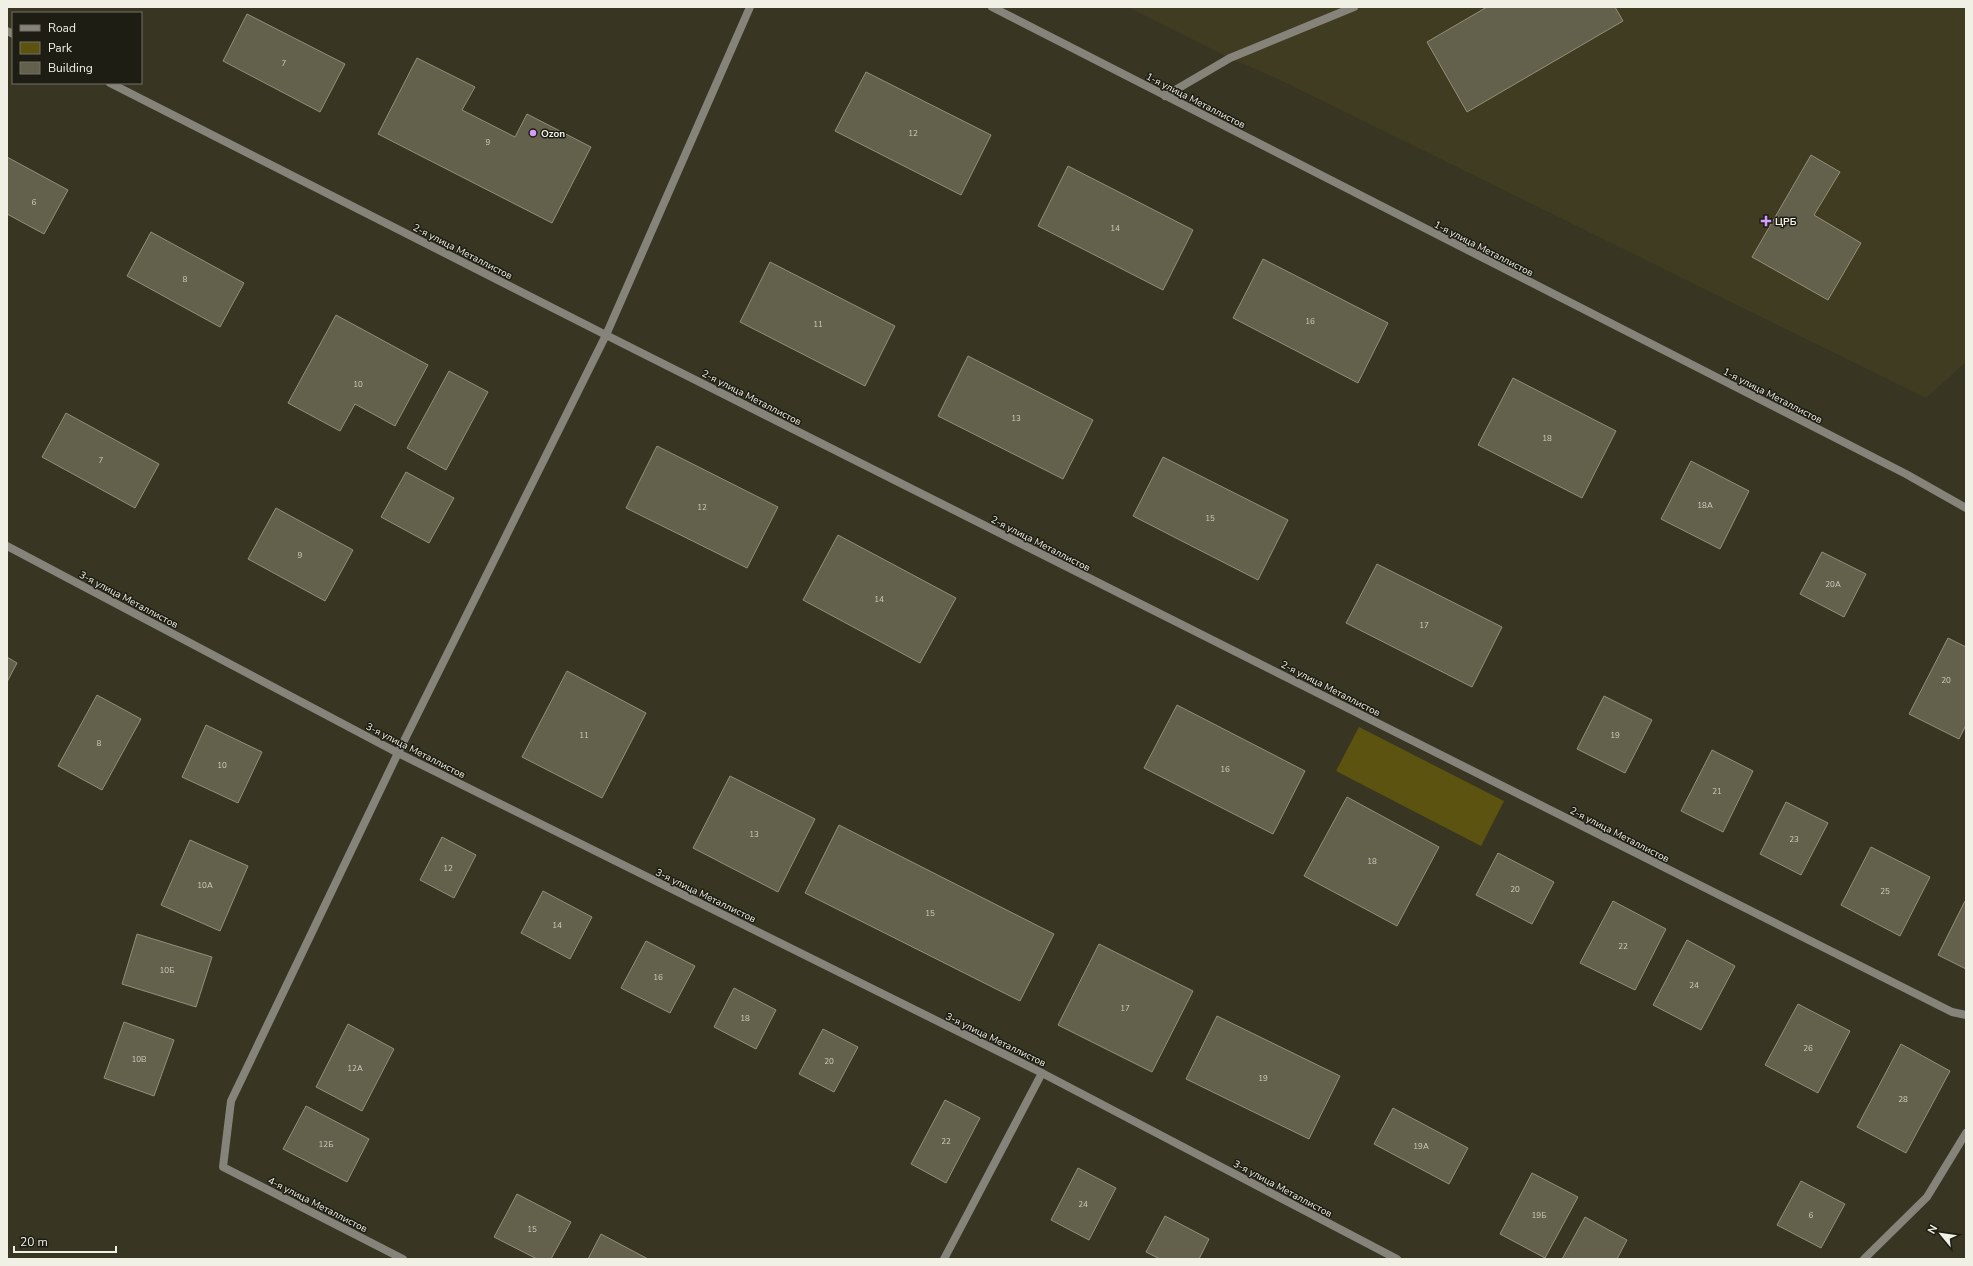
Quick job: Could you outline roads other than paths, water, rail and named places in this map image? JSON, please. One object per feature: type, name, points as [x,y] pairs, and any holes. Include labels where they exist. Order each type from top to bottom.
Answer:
[{"type":"street","points":[[398,753],[606,335],[750,7]]},
{"type":"street","name":"1-я улица Металлистов","points":[[992,7],[1906,474],[1966,508]]},
{"type":"street","points":[[1165,96],[1230,58],[1354,7]]},
{"type":"street","name":"2-я улица Металлистов","points":[[112,84],[606,335],[1952,1012],[1966,1015]]},
{"type":"street","name":"3-я улица Металлистов","points":[[7,546],[398,753],[1042,1073],[1397,1259]]},
{"type":"street","name":"4-я улица Металлистов","points":[[398,753],[230,1101],[223,1167],[403,1259]]},
{"type":"street","points":[[944,1259],[1042,1073]]},
{"type":"street","points":[[1864,1259],[1927,1197],[1966,1133]]},
{"type":"place","name":"Ozon","points":[[533,133]]},
{"type":"place","name":"ЦРБ","points":[[1766,221]]}]
